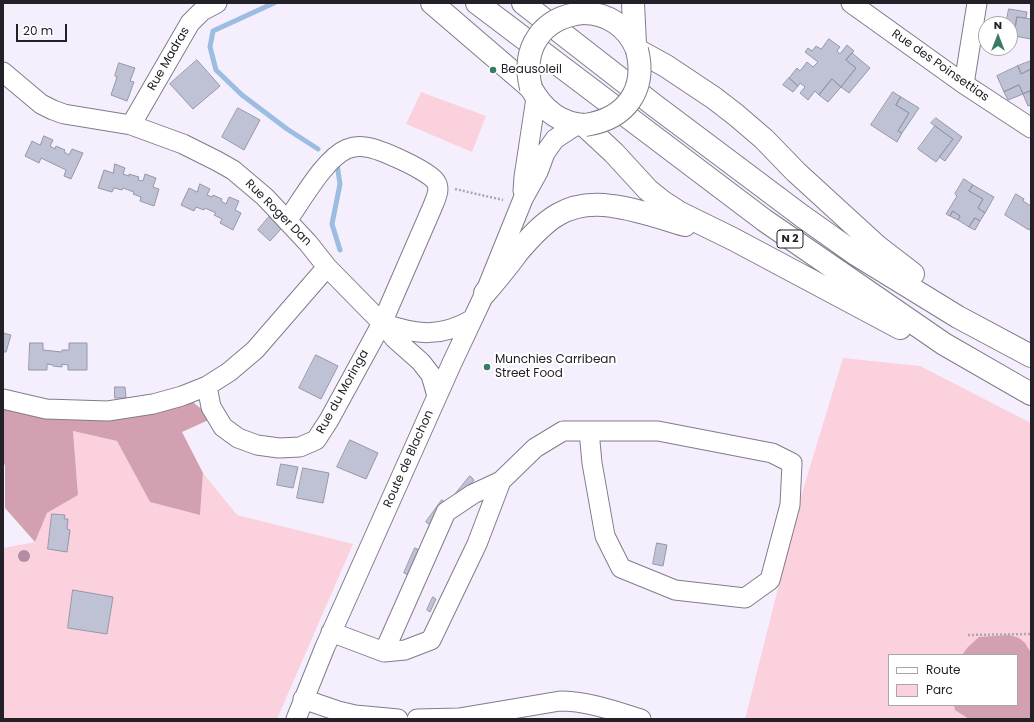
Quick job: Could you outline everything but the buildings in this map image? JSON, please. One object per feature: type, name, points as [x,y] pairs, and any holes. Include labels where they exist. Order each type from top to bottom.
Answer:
[{"type":"main road","points":[[432,3],[534,93],[544,108],[565,122],[581,124],[599,123],[611,118],[622,110],[631,100],[637,89],[640,76],[640,62],[636,47],[633,3]]},
{"type":"main road","name":"N 2","points":[[477,3],[764,220],[944,344],[1031,394]]},
{"type":"main road","name":"N 2","points":[[523,3],[654,105],[796,212],[851,251],[958,317],[1031,356]]},
{"type":"main road","points":[[534,93],[528,67],[529,56],[532,46],[545,29],[562,17],[587,8],[611,19],[629,34],[636,47],[714,98],[764,139],[796,172],[878,247],[909,272],[1031,344]]},
{"type":"main road","points":[[581,124],[614,153],[648,190],[680,213],[733,239],[894,326],[944,344]]},
{"type":"main road","points":[[485,294],[533,234],[544,224],[563,212],[583,206],[612,206],[634,210],[733,239]]},
{"type":"street","name":"Rue Madras","points":[[131,125],[190,23],[202,11],[217,3]]},
{"type":"street","name":"Rue des Poinsettias","points":[[851,3],[964,84],[1031,128]]},
{"type":"street","points":[[964,84],[977,3]]},
{"type":"street","name":"Rue Roger Dan","points":[[3,72],[41,104],[53,110],[64,114],[131,125],[183,144],[233,170],[265,197],[308,243],[327,267],[382,322],[395,339],[427,369],[431,375],[437,396]]},
{"type":"street","name":"Route de Blachon","points":[[522,202],[534,93]]},
{"type":"street","name":"Route de Blachon","points":[[296,719],[331,632],[437,396],[485,294],[522,202],[538,172],[545,153],[549,146],[563,133],[581,124]]},
{"type":"street","points":[[287,221],[328,162],[349,148],[366,146],[392,155],[429,175],[437,185]]},
{"type":"street","name":"Rue du Moringa","points":[[207,386],[211,407],[223,427],[238,438],[257,445],[279,448],[300,447],[316,440],[329,420],[382,322],[432,208],[438,191],[437,185]]},
{"type":"street","points":[[3,399],[46,409],[108,411],[153,404],[182,396],[207,386],[229,372],[255,350],[327,267]]},
{"type":"street","points":[[382,322],[408,331],[432,333],[452,329],[473,319]]},
{"type":"street","points":[[384,652],[446,512],[473,494],[501,481],[535,448],[563,431],[589,431],[658,431],[772,453],[792,463],[790,505],[770,580],[745,598],[675,590],[621,568],[605,536],[592,463],[589,431]]},
{"type":"street","points":[[331,632],[384,652],[405,650],[431,640],[477,544],[501,481]]},
{"type":"street","points":[[303,699],[350,714],[398,719]]},
{"type":"street","points":[[417,719],[459,718],[560,701],[583,703],[632,718]]},
{"type":"path","points":[[437,185],[522,202]]},
{"type":"path","points":[[968,635],[1031,634]]},
{"type":"green space","points":[[421,92],[486,116],[472,152],[406,124]]},
{"type":"green space","points":[[843,358],[920,366],[1031,423],[1031,719],[745,719],[802,493]]},
{"type":"green space","points":[[73,431],[117,441],[150,502],[200,515],[203,473],[237,515],[353,544],[277,719],[3,719],[3,548],[35,542],[47,513],[78,495]]},
{"type":"shaded area","points":[[190,400],[213,418],[182,432],[203,473],[200,515],[150,502],[117,441],[73,431],[78,495],[47,513],[35,542],[5,508],[3,403],[64,419]]},
{"type":"shaded area","points":[[1009,635],[1019,638],[1025,643],[1031,653],[1031,719],[969,719],[955,710],[954,706],[1018,706],[1018,654],[963,654],[979,637]]},
{"type":"waterway","points":[[274,3],[213,31],[210,47],[216,70],[242,95],[287,129],[318,149]]},
{"type":"waterway","points":[[337,164],[340,184],[332,224],[340,250]]},
{"type":"place","name":"Beausoleil","points":[[493,70]]},
{"type":"place","name":"Munchies Carribean Street Food","points":[[487,367]]}]
